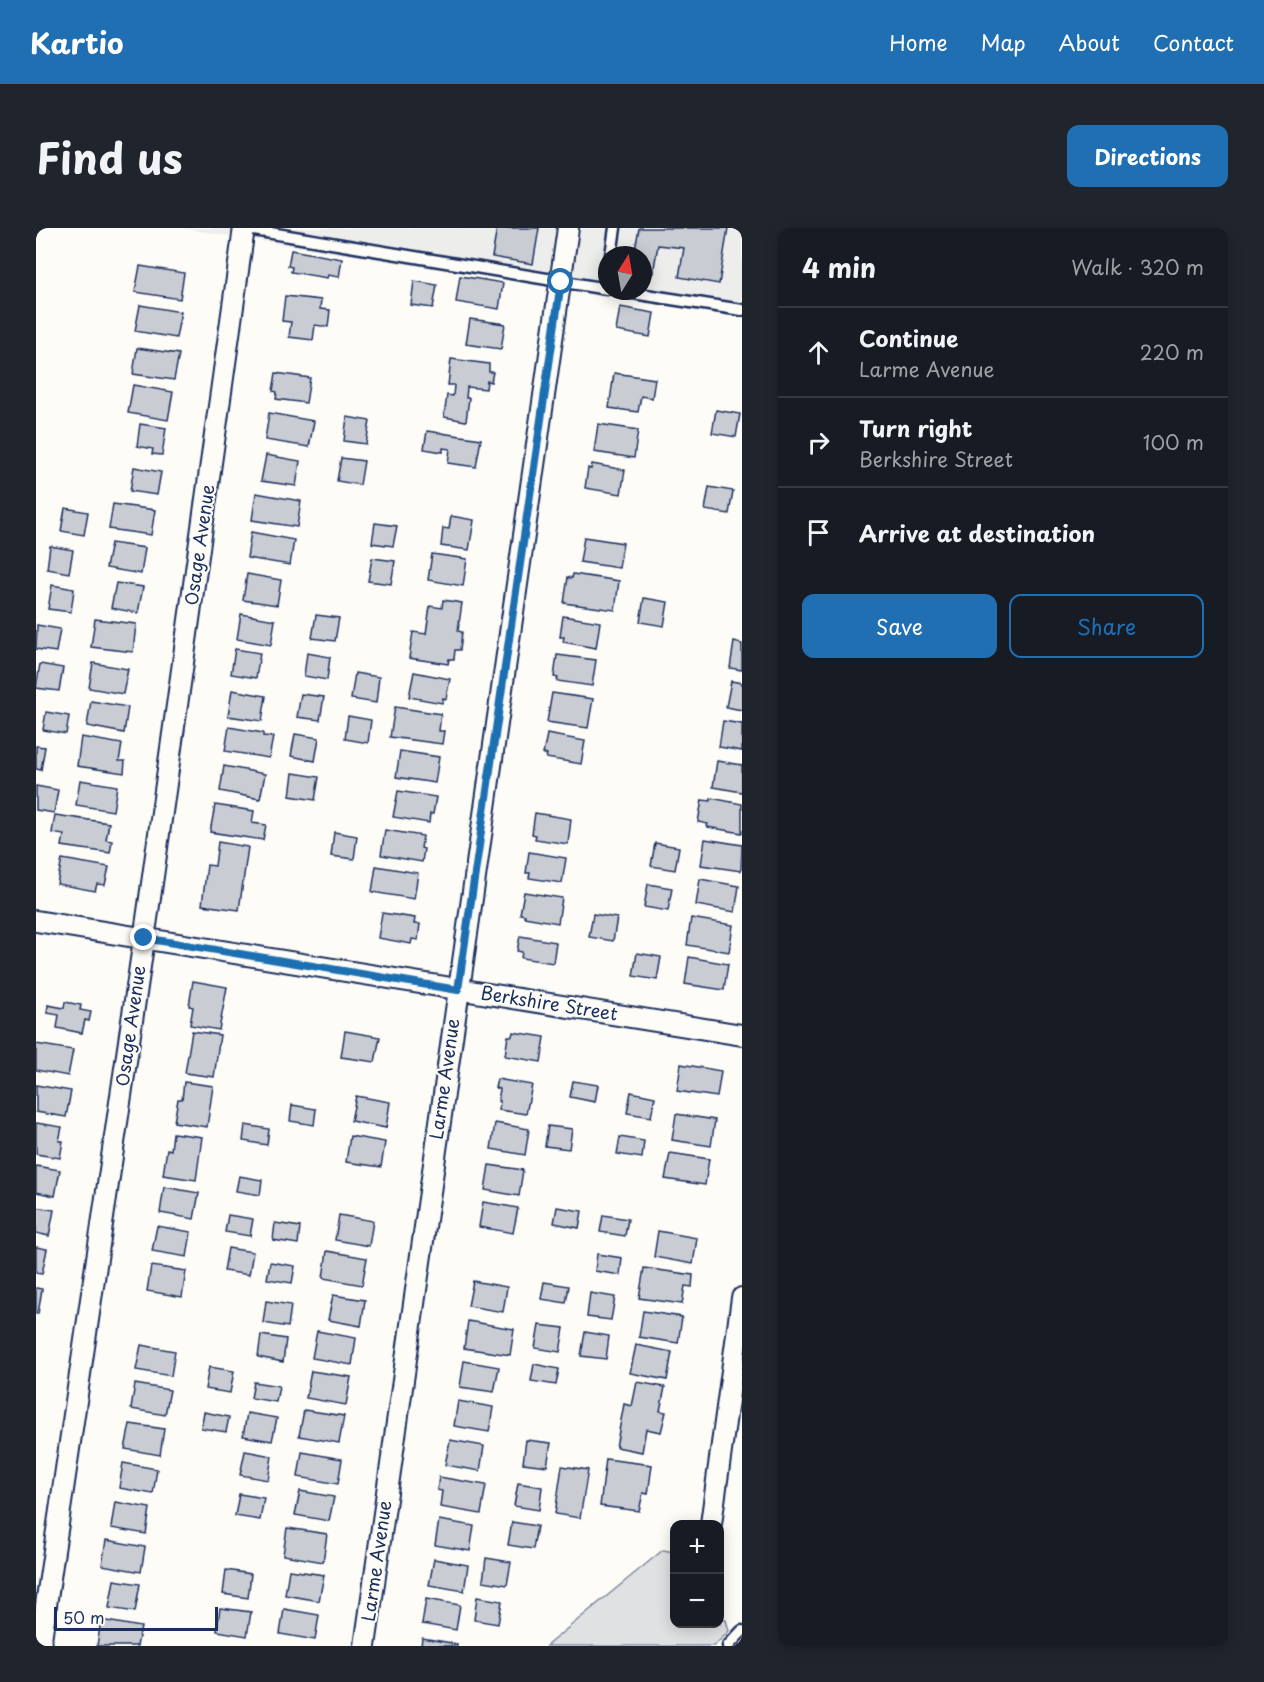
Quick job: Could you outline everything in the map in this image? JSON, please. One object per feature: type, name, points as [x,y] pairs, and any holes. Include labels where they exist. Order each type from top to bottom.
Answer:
[{"type":"street","name":"Osage Avenue","points":[[40,1646],[144,938],[243,228]]},
{"type":"street","name":"Larme Avenue","points":[[365,1646],[568,228]]},
{"type":"street","name":"Berkshire Street","points":[[36,921],[742,1035]]},
{"type":"street","points":[[712,1520],[742,1298]]},
{"type":"lane","points":[[243,228],[561,282],[598,285]]},
{"type":"lane","points":[[612,246],[615,228]]},
{"type":"lane","points":[[652,296],[742,310]]},
{"type":"lane","points":[[728,1646],[742,1631]]},
{"type":"shaded area","points":[[181,228],[742,228],[742,318],[630,300],[652,300],[652,246],[598,246],[598,295]]},
{"type":"shaded area","points":[[663,1550],[670,1551],[670,1628],[724,1628],[724,1620],[726,1620],[729,1631],[714,1646],[546,1646]]},
{"type":"building","points":[[497,228],[539,228],[533,264],[492,257]]},
{"type":"building","points":[[639,228],[728,228],[719,284],[679,277],[684,248],[658,245],[653,273],[652,246],[636,246]]},
{"type":"building","points":[[291,250],[342,259],[339,277],[328,275],[327,278],[291,272],[292,267],[288,266]]},
{"type":"building","points":[[140,266],[184,273],[180,299],[135,292]]},
{"type":"building","points":[[460,276],[503,283],[499,309],[456,302]]},
{"type":"building","points":[[414,281],[437,285],[433,308],[411,305]]},
{"type":"building","points":[[285,296],[321,300],[320,309],[330,310],[328,327],[315,325],[313,340],[289,337],[291,322],[282,321]]},
{"type":"building","points":[[140,305],[181,312],[176,338],[135,331]]},
{"type":"building","points":[[620,307],[654,313],[650,337],[616,331]]},
{"type":"building","points":[[470,319],[505,324],[501,349],[466,344]]},
{"type":"building","points":[[137,348],[179,354],[174,380],[133,374]]},
{"type":"building","points":[[451,359],[489,364],[489,372],[493,372],[491,382],[487,381],[486,389],[467,387],[466,398],[469,398],[466,421],[444,417],[447,395],[453,396],[454,385],[448,385]]},
{"type":"building","points":[[276,373],[310,378],[306,403],[276,399],[277,392],[273,391]]},
{"type":"building","points":[[614,373],[655,379],[652,398],[641,396],[638,412],[609,408]]},
{"type":"building","points":[[133,385],[173,392],[168,420],[128,413]]},
{"type":"building","points":[[716,410],[740,414],[736,437],[712,433]]},
{"type":"building","points":[[269,413],[314,421],[309,447],[265,440]]},
{"type":"building","points":[[347,417],[370,421],[366,444],[344,441]]},
{"type":"building","points":[[140,424],[166,428],[162,455],[152,454],[153,449],[137,446]]},
{"type":"building","points":[[598,424],[638,430],[634,458],[594,452]]},
{"type":"building","points":[[427,431],[481,439],[476,467],[448,463],[450,449],[443,448],[443,452],[424,449]]},
{"type":"building","points":[[266,455],[300,461],[296,486],[261,481]]},
{"type":"building","points":[[341,458],[364,461],[360,485],[337,481]]},
{"type":"building","points":[[592,464],[625,470],[621,494],[585,488],[588,468],[591,469]]},
{"type":"building","points":[[134,467],[161,472],[157,495],[130,491]]},
{"type":"building","points":[[709,487],[733,491],[729,514],[705,510]]},
{"type":"building","points":[[256,493],[301,501],[297,527],[252,520]]},
{"type":"building","points":[[113,504],[155,510],[151,535],[109,529]]},
{"type":"building","points":[[65,508],[88,512],[84,535],[61,531]]},
{"type":"building","points":[[451,516],[474,520],[469,550],[441,546],[443,528],[449,529]]},
{"type":"building","points":[[375,523],[397,526],[393,546],[372,543]]},
{"type":"building","points":[[251,532],[294,540],[290,565],[247,558]]},
{"type":"building","points":[[584,537],[623,543],[619,568],[580,562]]},
{"type":"building","points":[[111,543],[145,548],[141,574],[106,568]]},
{"type":"building","points":[[50,546],[73,550],[69,573],[47,569]]},
{"type":"building","points":[[432,554],[467,559],[463,586],[428,580]]},
{"type":"building","points":[[372,558],[395,561],[391,584],[368,581]]},
{"type":"building","points":[[247,574],[281,580],[277,605],[243,600]]},
{"type":"building","points":[[573,574],[619,581],[615,610],[564,603],[568,577],[572,578]]},
{"type":"building","points":[[116,583],[143,587],[138,613],[111,608]]},
{"type":"building","points":[[52,585],[74,589],[71,612],[48,609]]},
{"type":"building","points":[[644,598],[668,602],[664,626],[640,622]]},
{"type":"building","points":[[443,600],[462,603],[458,631],[462,632],[460,650],[455,650],[454,659],[449,659],[448,664],[409,658],[413,632],[426,634],[430,606],[442,608]]},
{"type":"building","points":[[241,614],[275,620],[271,645],[237,639]]},
{"type":"building","points":[[316,615],[339,618],[335,641],[312,638]]},
{"type":"building","points":[[563,616],[600,622],[596,648],[563,642],[564,637],[560,637]]},
{"type":"building","points":[[95,619],[136,624],[133,652],[91,647]]},
{"type":"building","points":[[37,625],[60,629],[56,652],[36,649]]},
{"type":"building","points":[[734,642],[742,644],[742,670],[730,668]]},
{"type":"building","points":[[235,649],[260,653],[256,678],[231,674]]},
{"type":"building","points":[[307,653],[330,657],[327,680],[304,676]]},
{"type":"building","points":[[557,655],[596,660],[592,686],[557,681],[558,678],[554,677]]},
{"type":"building","points":[[93,663],[128,669],[123,694],[89,688]]},
{"type":"building","points":[[40,664],[63,668],[59,691],[36,688]]},
{"type":"building","points":[[414,672],[450,679],[446,699],[443,698],[442,703],[409,697]]},
{"type":"building","points":[[355,673],[379,677],[376,703],[351,699]]},
{"type":"building","points":[[731,681],[742,683],[742,710],[726,707]]},
{"type":"building","points":[[232,690],[266,696],[262,721],[228,716]]},
{"type":"building","points":[[552,693],[593,699],[588,728],[547,722]]},
{"type":"building","points":[[301,694],[324,697],[320,720],[297,717]]},
{"type":"building","points":[[91,701],[128,707],[124,733],[87,726]]},
{"type":"building","points":[[395,707],[441,714],[439,731],[444,731],[442,744],[390,737]]},
{"type":"building","points":[[46,712],[69,716],[66,734],[43,730]]},
{"type":"building","points":[[348,716],[371,720],[368,743],[345,739]]},
{"type":"building","points":[[723,721],[742,724],[742,751],[719,747]]},
{"type":"building","points":[[229,727],[273,737],[269,758],[225,751]]},
{"type":"building","points":[[295,734],[319,738],[315,761],[291,756]]},
{"type":"building","points":[[547,734],[585,741],[581,764],[546,758],[547,754],[543,754]]},
{"type":"building","points":[[81,737],[122,744],[119,761],[125,761],[124,773],[77,766]]},
{"type":"building","points":[[36,746],[45,747],[41,770],[36,769]]},
{"type":"building","points":[[400,751],[439,757],[435,783],[396,777]]},
{"type":"building","points":[[717,761],[742,765],[742,792],[713,787]]},
{"type":"building","points":[[224,766],[265,774],[260,799],[220,791]]},
{"type":"building","points":[[293,773],[319,777],[315,800],[290,796]]},
{"type":"building","points":[[80,780],[117,786],[113,811],[76,805]]},
{"type":"building","points":[[36,786],[58,790],[54,813],[36,810]]},
{"type":"building","points":[[398,791],[436,797],[429,823],[393,817]]},
{"type":"building","points":[[711,798],[742,804],[742,833],[707,827],[708,824],[698,822],[702,800],[711,801]]},
{"type":"building","points":[[215,805],[254,811],[252,823],[266,825],[263,840],[210,832]]},
{"type":"building","points":[[535,813],[571,819],[568,844],[535,839],[536,835],[532,834]]},
{"type":"building","points":[[55,815],[109,823],[106,840],[112,841],[110,853],[62,846],[64,835],[52,833]]},
{"type":"building","points":[[385,830],[423,836],[422,862],[381,855]]},
{"type":"building","points":[[334,832],[357,836],[354,859],[331,856]]},
{"type":"building","points":[[705,839],[742,845],[741,871],[701,865]]},
{"type":"building","points":[[218,842],[248,847],[239,910],[202,905],[207,865],[215,866]]},
{"type":"building","points":[[655,843],[679,847],[675,870],[651,866]]},
{"type":"building","points":[[529,852],[566,858],[562,883],[529,878],[530,873],[526,873]]},
{"type":"building","points":[[62,859],[109,867],[105,885],[97,884],[95,891],[57,884]]},
{"type":"building","points":[[376,866],[418,873],[414,899],[372,892]]},
{"type":"building","points":[[700,879],[739,886],[735,912],[696,905]]},
{"type":"building","points":[[648,884],[672,888],[668,911],[644,907]]},
{"type":"building","points":[[524,892],[562,898],[558,923],[524,917],[525,915],[520,914]]},
{"type":"building","points":[[382,913],[415,918],[414,924],[420,924],[418,940],[412,939],[411,944],[378,938]]},
{"type":"building","points":[[593,914],[617,918],[613,941],[589,937]]},
{"type":"building","points":[[691,918],[733,925],[729,952],[687,945]]},
{"type":"building","points":[[520,936],[556,942],[553,963],[521,958],[522,952],[517,951]]},
{"type":"building","points":[[637,953],[661,957],[657,980],[633,976]]},
{"type":"building","points":[[689,957],[728,964],[724,990],[685,984]]},
{"type":"building","points":[[193,981],[227,987],[219,1030],[190,1025],[193,1007],[189,1006]]},
{"type":"building","points":[[65,1002],[81,1005],[80,1010],[91,1012],[89,1021],[85,1020],[82,1033],[57,1028],[59,1015],[47,1013],[48,1005],[64,1008]]},
{"type":"building","points":[[192,1031],[220,1035],[214,1077],[185,1073]]},
{"type":"building","points":[[345,1031],[380,1037],[375,1062],[341,1057]]},
{"type":"building","points":[[513,1032],[545,1037],[541,1062],[505,1056],[508,1036],[512,1036]]},
{"type":"building","points":[[36,1044],[73,1050],[68,1076],[36,1070]]},
{"type":"building","points":[[681,1064],[721,1071],[717,1097],[677,1091]]},
{"type":"building","points":[[497,1079],[532,1085],[526,1114],[499,1110],[500,1089],[495,1088]]},
{"type":"building","points":[[573,1081],[598,1085],[595,1102],[570,1097]]},
{"type":"building","points":[[184,1082],[213,1086],[207,1127],[174,1122],[178,1099],[182,1099]]},
{"type":"building","points":[[36,1085],[71,1091],[66,1117],[36,1112]]},
{"type":"building","points":[[631,1092],[655,1097],[651,1117],[627,1113]]},
{"type":"building","points":[[356,1096],[390,1102],[386,1128],[351,1121]]},
{"type":"building","points":[[292,1105],[316,1109],[314,1125],[290,1121]]},
{"type":"building","points":[[676,1114],[715,1120],[711,1146],[672,1140]]},
{"type":"building","points":[[36,1123],[62,1127],[59,1141],[63,1141],[60,1158],[36,1154]]},
{"type":"building","points":[[495,1123],[529,1129],[525,1155],[491,1149]]},
{"type":"building","points":[[245,1125],[269,1129],[267,1145],[243,1141]]},
{"type":"building","points":[[548,1126],[572,1129],[569,1149],[545,1146]]},
{"type":"building","points":[[173,1133],[202,1137],[196,1180],[163,1175],[167,1149],[171,1150]]},
{"type":"building","points":[[350,1136],[385,1142],[381,1167],[346,1162]]},
{"type":"building","points":[[620,1137],[644,1141],[642,1158],[617,1154]]},
{"type":"building","points":[[670,1153],[709,1159],[705,1185],[665,1179]]},
{"type":"building","points":[[489,1165],[523,1170],[519,1196],[485,1190]]},
{"type":"building","points":[[36,1166],[60,1170],[55,1196],[36,1192]]},
{"type":"building","points":[[239,1176],[262,1180],[260,1195],[236,1191]]},
{"type":"building","points":[[164,1187],[199,1193],[194,1219],[160,1213]]},
{"type":"building","points":[[483,1202],[518,1208],[513,1233],[479,1227]]},
{"type":"building","points":[[36,1207],[54,1210],[49,1236],[36,1233]]},
{"type":"building","points":[[557,1207],[582,1211],[579,1228],[554,1223]]},
{"type":"building","points":[[228,1215],[253,1219],[250,1236],[225,1232]]},
{"type":"building","points":[[339,1215],[373,1221],[369,1246],[335,1240]]},
{"type":"building","points":[[603,1215],[628,1219],[625,1236],[600,1232]]},
{"type":"building","points":[[275,1223],[300,1227],[298,1244],[273,1240]]},
{"type":"building","points":[[157,1226],[191,1232],[187,1257],[152,1251]]},
{"type":"building","points":[[658,1231],[697,1238],[693,1264],[654,1257]]},
{"type":"building","points":[[36,1247],[47,1249],[42,1274],[36,1273]]},
{"type":"building","points":[[228,1248],[253,1252],[249,1275],[224,1271]]},
{"type":"building","points":[[327,1251],[367,1258],[362,1285],[323,1278]]},
{"type":"building","points":[[597,1254],[622,1258],[620,1275],[595,1271]]},
{"type":"building","points":[[270,1262],[295,1266],[292,1283],[267,1279]]},
{"type":"building","points":[[151,1266],[186,1271],[182,1297],[147,1291]]},
{"type":"building","points":[[644,1268],[693,1275],[692,1287],[685,1286],[682,1304],[639,1298]]},
{"type":"building","points":[[473,1281],[507,1287],[503,1312],[468,1306]]},
{"type":"building","points":[[544,1282],[569,1286],[566,1303],[541,1299]]},
{"type":"building","points":[[36,1288],[42,1289],[38,1314],[36,1314]]},
{"type":"building","points":[[590,1293],[615,1297],[611,1320],[587,1317]]},
{"type":"building","points":[[333,1295],[365,1300],[361,1326],[328,1320]]},
{"type":"building","points":[[266,1301],[291,1305],[288,1327],[263,1323]]},
{"type":"building","points":[[643,1311],[682,1317],[678,1343],[639,1337]]},
{"type":"building","points":[[468,1321],[514,1329],[510,1355],[464,1348]]},
{"type":"building","points":[[539,1325],[564,1328],[560,1352],[535,1348]]},
{"type":"building","points":[[317,1331],[356,1338],[352,1365],[312,1358]]},
{"type":"building","points":[[585,1332],[609,1336],[606,1359],[581,1356]]},
{"type":"building","points":[[261,1335],[286,1339],[283,1362],[258,1357]]},
{"type":"building","points":[[141,1345],[175,1351],[171,1376],[136,1370]]},
{"type":"building","points":[[636,1345],[672,1352],[667,1380],[630,1373]]},
{"type":"building","points":[[464,1361],[499,1367],[494,1392],[460,1387]]},
{"type":"building","points":[[534,1364],[559,1369],[556,1385],[531,1381]]},
{"type":"building","points":[[209,1367],[234,1371],[230,1393],[205,1389]]},
{"type":"building","points":[[311,1371],[351,1377],[346,1405],[306,1398]]},
{"type":"building","points":[[254,1382],[279,1386],[276,1402],[251,1398]]},
{"type":"building","points":[[637,1382],[665,1387],[660,1411],[666,1412],[661,1432],[646,1429],[642,1452],[616,1447],[624,1404],[632,1406]]},
{"type":"building","points":[[135,1384],[170,1390],[165,1415],[131,1409]]},
{"type":"building","points":[[458,1401],[493,1407],[489,1432],[454,1426]]},
{"type":"building","points":[[304,1410],[344,1416],[339,1443],[299,1436]]},
{"type":"building","points":[[204,1412],[229,1417],[226,1432],[201,1428]]},
{"type":"building","points":[[247,1413],[277,1418],[272,1441],[243,1436]]},
{"type":"building","points":[[130,1424],[164,1429],[160,1455],[125,1449]]},
{"type":"building","points":[[450,1440],[484,1446],[480,1471],[445,1465]]},
{"type":"building","points":[[526,1440],[551,1443],[547,1466],[523,1463]]},
{"type":"building","points":[[245,1451],[272,1456],[268,1480],[240,1475]]},
{"type":"building","points":[[302,1452],[342,1459],[338,1484],[298,1477]]},
{"type":"building","points":[[606,1459],[652,1465],[648,1494],[643,1493],[639,1511],[600,1506]]},
{"type":"building","points":[[123,1463],[157,1469],[153,1494],[119,1488]]},
{"type":"building","points":[[562,1466],[588,1470],[580,1518],[555,1514]]},
{"type":"building","points":[[439,1477],[486,1485],[481,1514],[440,1507],[442,1491],[437,1490]]},
{"type":"building","points":[[518,1483],[542,1487],[539,1510],[514,1506]]},
{"type":"building","points":[[300,1491],[334,1497],[329,1521],[295,1515]]},
{"type":"building","points":[[239,1494],[264,1498],[260,1520],[235,1516]]},
{"type":"building","points":[[115,1502],[150,1508],[146,1534],[111,1528]]},
{"type":"building","points":[[439,1520],[474,1526],[470,1551],[435,1545]]},
{"type":"building","points":[[512,1522],[537,1526],[533,1549],[508,1545]]},
{"type":"building","points":[[287,1528],[327,1534],[323,1562],[283,1555]]},
{"type":"building","points":[[106,1540],[145,1547],[141,1572],[102,1565]]},
{"type":"building","points":[[486,1558],[511,1562],[507,1585],[483,1581]]},
{"type":"building","points":[[434,1559],[468,1565],[464,1591],[429,1585]]},
{"type":"building","points":[[226,1570],[251,1574],[248,1598],[223,1594]]},
{"type":"building","points":[[289,1570],[324,1575],[319,1601],[285,1595]]},
{"type":"building","points":[[114,1580],[140,1584],[135,1612],[109,1608]]},
{"type":"building","points":[[477,1597],[502,1601],[498,1624],[474,1620]]},
{"type":"building","points":[[426,1599],[460,1605],[456,1630],[422,1624]]},
{"type":"building","points":[[220,1608],[251,1612],[247,1636],[217,1631]]},
{"type":"building","points":[[284,1609],[319,1615],[315,1640],[280,1634]]},
{"type":"building","points":[[101,1620],[141,1627],[137,1646],[97,1646]]},
{"type":"building","points":[[422,1638],[457,1644],[457,1646],[421,1646]]},
{"type":"route","points":[[144,938],[458,990],[561,282]]}]
